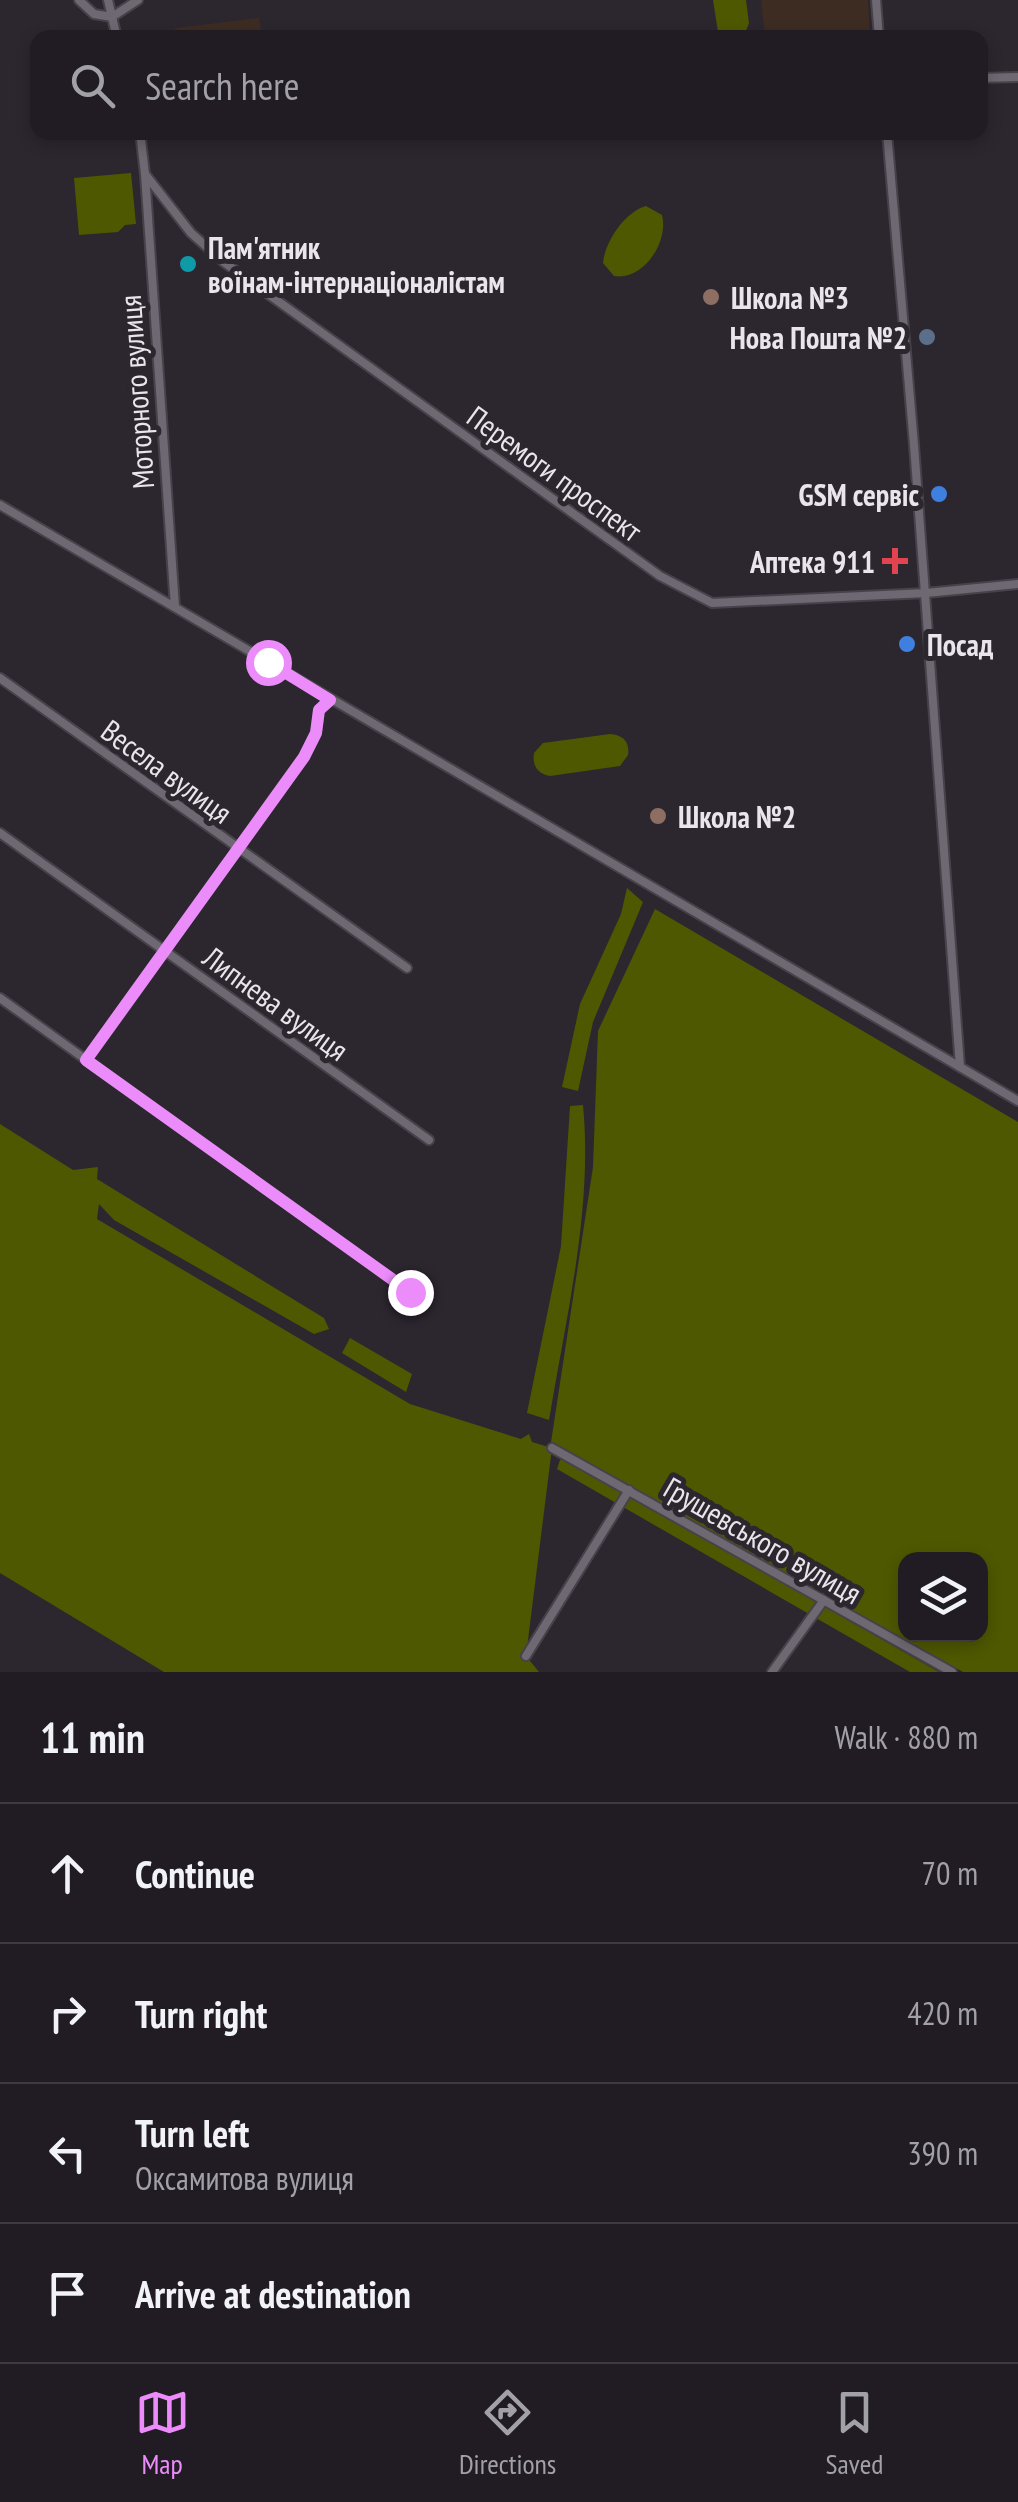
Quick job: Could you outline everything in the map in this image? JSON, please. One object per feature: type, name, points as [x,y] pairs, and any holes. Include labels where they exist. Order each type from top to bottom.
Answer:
[{"type":"street","points":[[79,0],[94,14],[112,17],[138,0]]},
{"type":"street","points":[[108,0],[115,30]]},
{"type":"street","points":[[876,0],[878,30]]},
{"type":"street","points":[[988,78],[1018,78]]},
{"type":"street","name":"Моторного вулиця","points":[[141,140],[175,607]]},
{"type":"street","points":[[888,140],[960,1067]]},
{"type":"street","name":"Перемоги проспект","points":[[145,174],[192,233],[224,264],[660,576],[712,603],[926,593],[1018,584]]},
{"type":"street","points":[[0,505],[1018,1101]]},
{"type":"street","name":"Весела вулиця","points":[[0,678],[407,968]]},
{"type":"street","points":[[86,1060],[304,757],[316,733],[319,710],[330,700]]},
{"type":"street","name":"Липнева вулиця","points":[[0,833],[429,1140]]},
{"type":"street","points":[[0,998],[410,1292]]},
{"type":"street","name":"Грушевського вулиця","points":[[552,1448],[952,1672]]},
{"type":"street","points":[[526,1656],[629,1490]]},
{"type":"street","points":[[772,1672],[824,1600]]},
{"type":"shaded area","points":[[761,0],[868,0],[870,30],[764,30]]},
{"type":"shaded area","points":[[259,18],[261,30],[175,30]]},
{"type":"green space","points":[[713,0],[746,0],[746,30],[718,30]]},
{"type":"green space","points":[[131,173],[136,224],[125,225],[118,232],[79,235],[74,178]]},
{"type":"green space","points":[[646,206],[662,215],[658,247],[652,258],[635,272],[614,276],[603,263],[608,246],[617,228]]},
{"type":"green space","points":[[610,734],[622,738],[628,746],[628,755],[620,766],[550,776],[535,765],[534,753],[543,743]]},
{"type":"green space","points":[[627,888],[643,902],[593,1022],[578,1091],[562,1087],[580,1004],[621,914]]},
{"type":"green space","points":[[655,909],[1018,1122],[1018,1672],[963,1672],[909,1642],[988,1642],[988,1552],[898,1552],[898,1636],[551,1442],[593,1167],[598,1031]]},
{"type":"green space","points":[[583,1105],[581,1223],[549,1420],[527,1413],[561,1246],[570,1106]]},
{"type":"green space","points":[[0,1124],[73,1170],[98,1167],[97,1179],[324,1318],[329,1329],[314,1334],[114,1220],[99,1204],[97,1219],[410,1404],[521,1439],[529,1434],[532,1442],[552,1448],[526,1656],[539,1672],[164,1672],[0,1573]]},
{"type":"green space","points":[[350,1338],[412,1374],[406,1392],[342,1353]]},
{"type":"green space","points":[[560,1460],[567,1460],[939,1672],[910,1672],[557,1469]]},
{"type":"place","name":"Пам'ятник воїнам-інтернаціоналістам","points":[[188,264]]},
{"type":"place","name":"Школа №3","points":[[711,297]]},
{"type":"place","name":"Нова Пошта №2","points":[[927,337]]},
{"type":"place","name":"GSM сервіс","points":[[939,494]]},
{"type":"place","name":"Аптека 911","points":[[895,561]]},
{"type":"place","name":"Посад","points":[[907,644]]},
{"type":"place","name":"Школа №2","points":[[658,816]]},
{"type":"route","points":[[268,662],[330,700],[319,710],[316,733],[304,757],[86,1060],[410,1292]]}]
